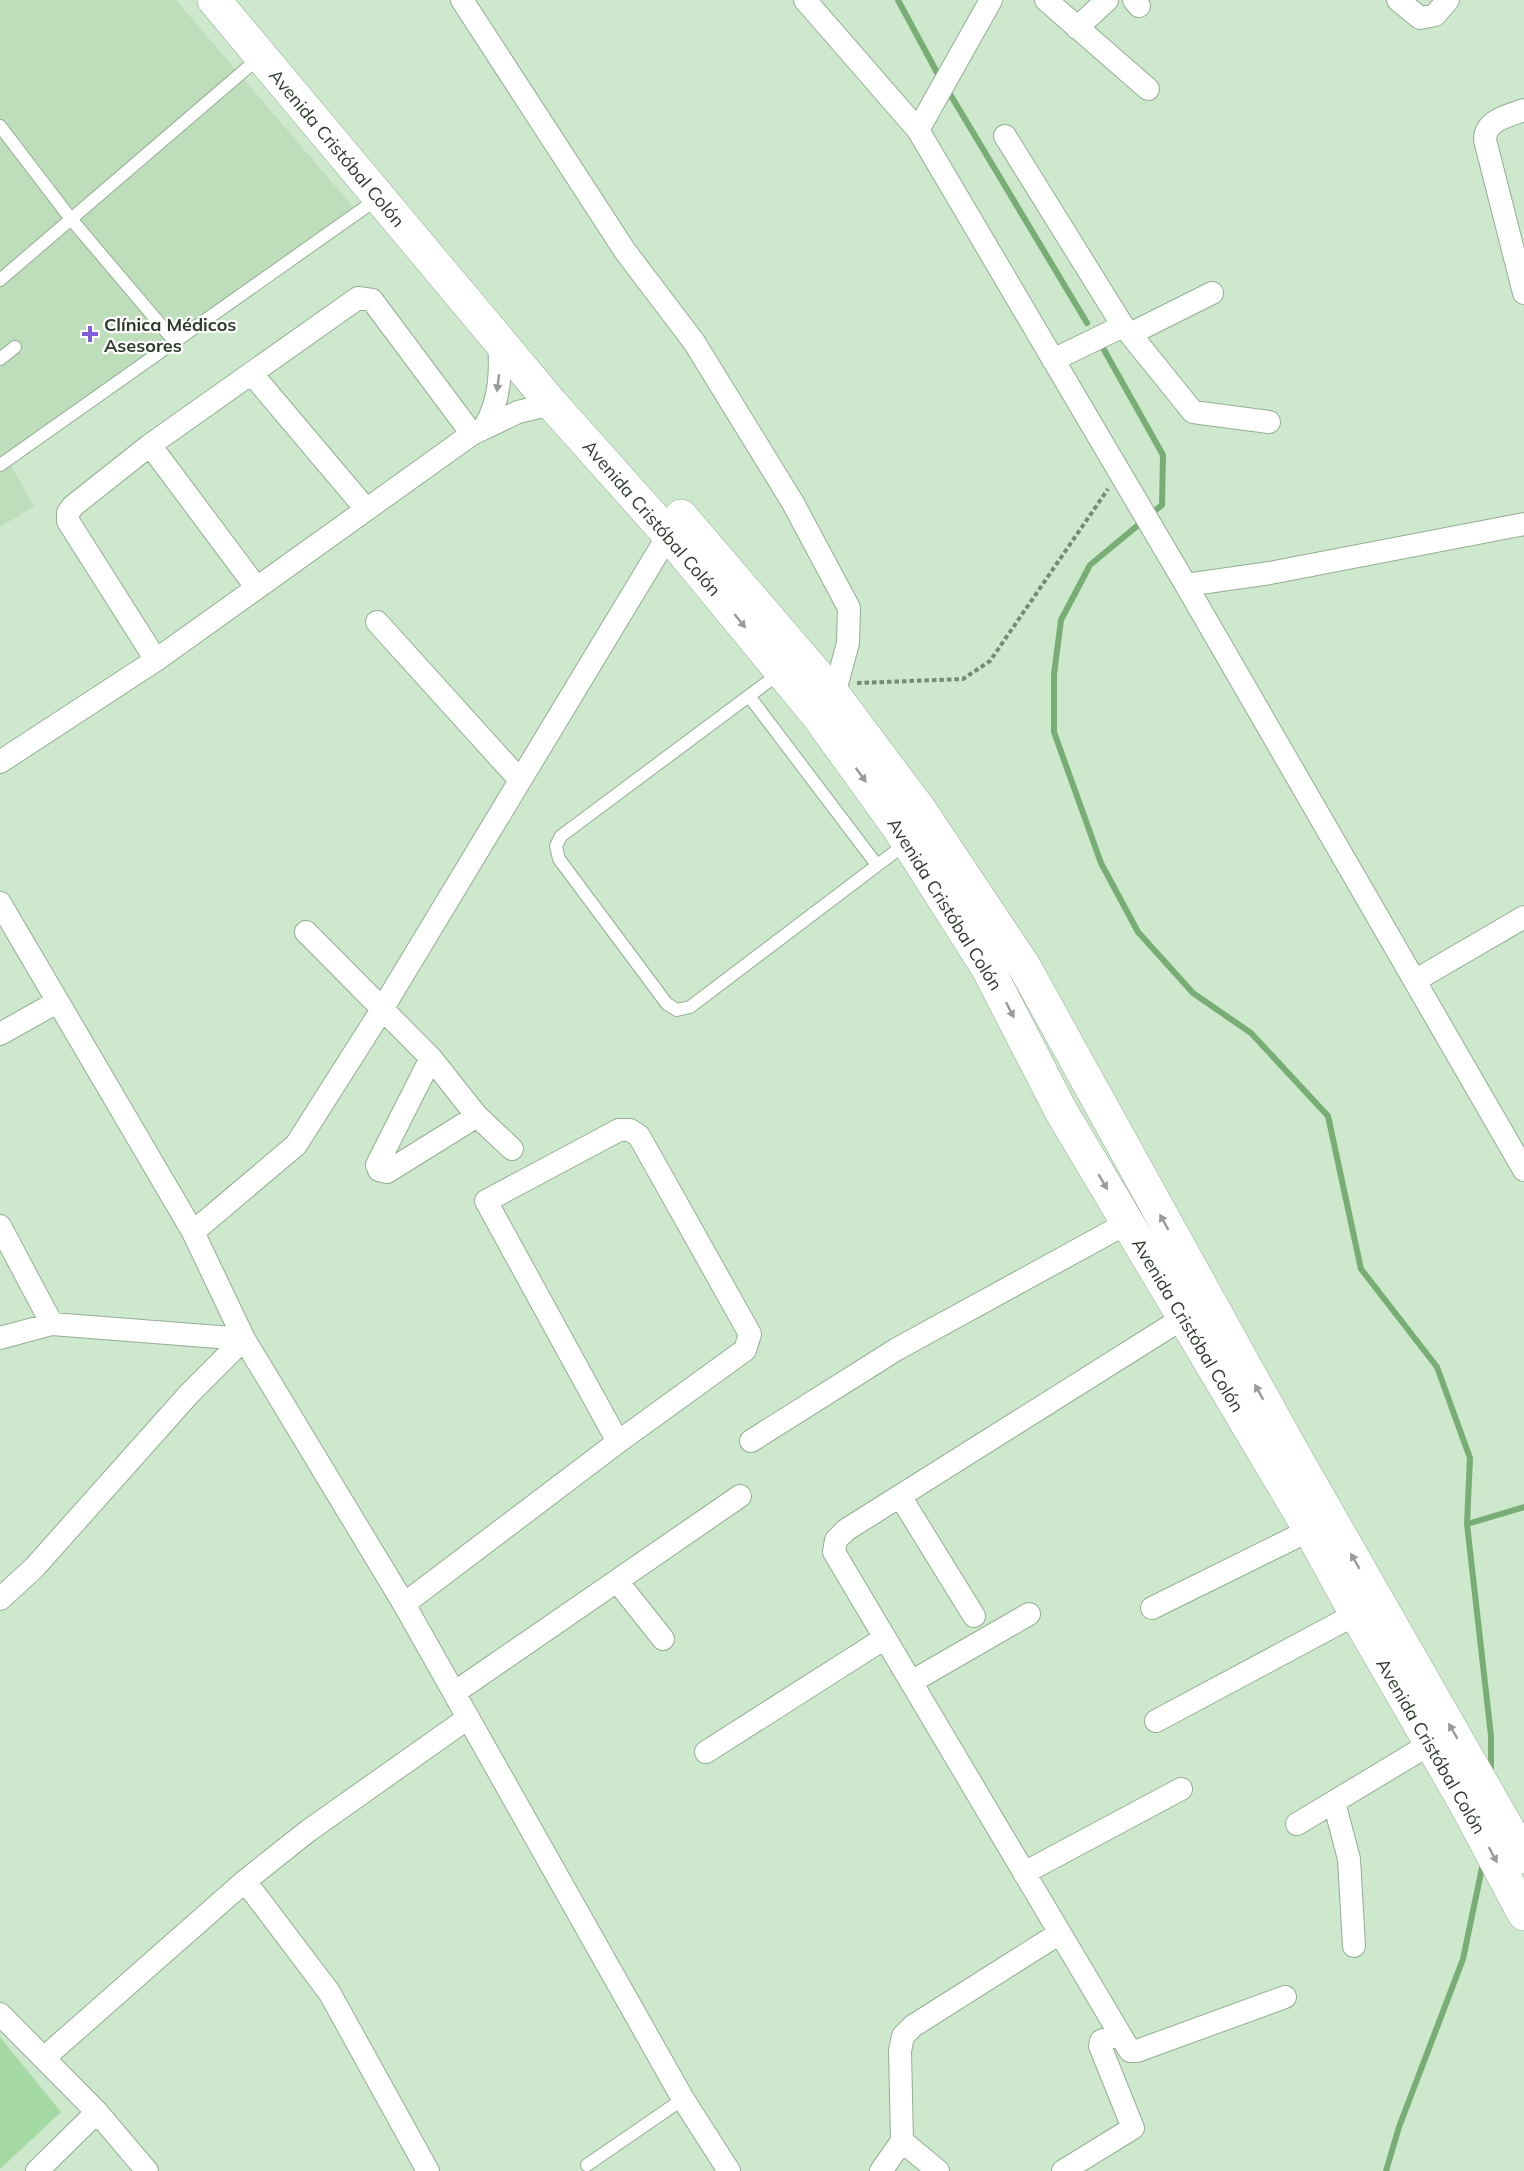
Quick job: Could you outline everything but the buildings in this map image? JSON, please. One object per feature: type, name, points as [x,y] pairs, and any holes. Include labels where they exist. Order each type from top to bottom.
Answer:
[{"type":"street","name":"Avenida Cristóbal Colón","points":[[214,0],[378,198],[499,337],[552,404],[836,689],[920,810],[1024,966],[1286,1441],[1474,1792],[1524,1914]]},
{"type":"street","name":"Avenida Cristóbal Colón","points":[[239,0],[387,182],[675,525],[782,671],[818,716],[908,842],[988,969],[1061,1111],[1310,1530],[1430,1744],[1474,1792],[1524,1857]]},
{"type":"street","points":[[462,0],[625,251],[694,342],[794,503],[849,608],[848,643],[836,689]]},
{"type":"street","points":[[805,0],[918,130],[1161,542],[1523,1166]]},
{"type":"street","points":[[918,130],[991,0]]},
{"type":"street","points":[[1046,0],[1148,89]]},
{"type":"street","points":[[1077,28],[1107,0]]},
{"type":"street","points":[[1398,0],[1419,18],[1435,15],[1448,0]]},
{"type":"street","points":[[1524,110],[1491,123],[1485,131],[1485,140],[1524,293]]},
{"type":"street","points":[[1005,136],[1126,330],[1192,412],[1269,422]]},
{"type":"street","points":[[1053,360],[1212,293]]},
{"type":"street","points":[[156,660],[68,522],[68,513],[73,506],[150,445],[358,298],[372,300],[478,430]]},
{"type":"street","points":[[478,430],[492,414],[499,384],[499,337]]},
{"type":"street","points":[[252,375],[366,509]]},
{"type":"street","points":[[0,762],[156,660],[478,430],[518,412],[552,404]]},
{"type":"street","points":[[150,445],[256,587]]},
{"type":"street","points":[[1186,585],[1270,573],[1524,524]]},
{"type":"street","points":[[193,1232],[296,1145],[381,1011],[519,779],[675,525]]},
{"type":"street","points":[[377,622],[519,779]]},
{"type":"street","points":[[0,903],[193,1232],[244,1339],[404,1604],[723,2169]]},
{"type":"street","points":[[1416,980],[1524,917]]},
{"type":"street","points":[[306,932],[381,1011],[431,1058],[477,1116],[512,1149]]},
{"type":"street","points":[[0,1034],[57,1002]]},
{"type":"street","points":[[431,1058],[377,1165],[379,1170],[387,1172],[477,1116]]},
{"type":"street","points":[[404,1604],[618,1442],[746,1350],[750,1342],[750,1334],[639,1136],[630,1130],[619,1130],[486,1201],[618,1442]]},
{"type":"street","points":[[751,1441],[897,1349],[1126,1222]]},
{"type":"street","points":[[0,1226],[52,1324]]},
{"type":"street","points":[[1183,1318],[846,1530],[836,1540],[834,1552],[1130,2051],[1137,2051],[1285,1997]]},
{"type":"street","points":[[0,1338],[52,1324],[244,1339]]},
{"type":"street","points":[[0,1599],[34,1568],[189,1394],[244,1339]]},
{"type":"street","points":[[454,1694],[740,1496]]},
{"type":"street","points":[[900,1496],[974,1616]]},
{"type":"street","points":[[1152,1608],[1310,1530]]},
{"type":"street","points":[[617,1581],[663,1639]]},
{"type":"street","points":[[911,1682],[1029,1614]]},
{"type":"street","points":[[1156,1721],[1356,1614]]},
{"type":"street","points":[[706,1752],[885,1638]]},
{"type":"street","points":[[44,2058],[245,1881],[308,1831],[468,1718]]},
{"type":"street","points":[[1297,1824],[1430,1744]]},
{"type":"street","points":[[1024,1873],[1181,1789]]},
{"type":"street","points":[[1334,1802],[1349,1859],[1354,1946]]},
{"type":"street","points":[[245,1881],[329,1992],[428,2171]]},
{"type":"street","points":[[881,2171],[902,2141],[900,2051],[903,2036],[913,2026],[1060,1933]]},
{"type":"street","points":[[0,2014],[97,2112],[147,2171]]},
{"type":"street","points":[[1063,2171],[1127,2134],[1133,2128],[1100,2046],[1101,2042],[1119,2034]]},
{"type":"street","points":[[37,2171],[97,2112]]},
{"type":"street","points":[[902,2141],[938,2171]]},
{"type":"lane","points":[[0,280],[261,56]]},
{"type":"lane","points":[[0,126],[71,219],[176,343]]},
{"type":"lane","points":[[0,465],[176,343],[378,198]]},
{"type":"lane","points":[[0,359],[15,347]]},
{"type":"lane","points":[[782,671],[561,836],[556,846],[559,859],[667,1004],[677,1010],[690,1007],[908,842]]},
{"type":"lane","points":[[749,696],[877,865]]},
{"type":"lane","points":[[586,2165],[683,2099]]},
{"type":"path","points":[[836,689],[963,679],[990,661],[1119,472]]},
{"type":"shaded area","name":"Clínica Médicos Asesores","points":[[0,0],[176,0],[354,208],[8,461],[34,506],[0,527]]},
{"type":"shaded area","points":[[0,2037],[61,2112],[0,2169]]},
{"type":"waterway","points":[[898,0],[940,78]]},
{"type":"waterway","points":[[947,89],[1087,323]]},
{"type":"waterway","points":[[1103,348],[1163,455],[1162,505],[1151,514]]},
{"type":"waterway","points":[[1143,521],[1090,565],[1061,620],[1054,674],[1054,732],[1101,863],[1138,932],[1193,993],[1251,1033],[1328,1116],[1361,1269],[1437,1367],[1470,1458],[1467,1524],[1491,1736],[1491,1773]]},
{"type":"waterway","points":[[1467,1524],[1524,1507]]},
{"type":"waterway","points":[[1386,2171],[1399,2127],[1463,1959],[1483,1863]]},
{"type":"place","name":"Clínica Médicos Asesores","points":[[90,334]]}]
